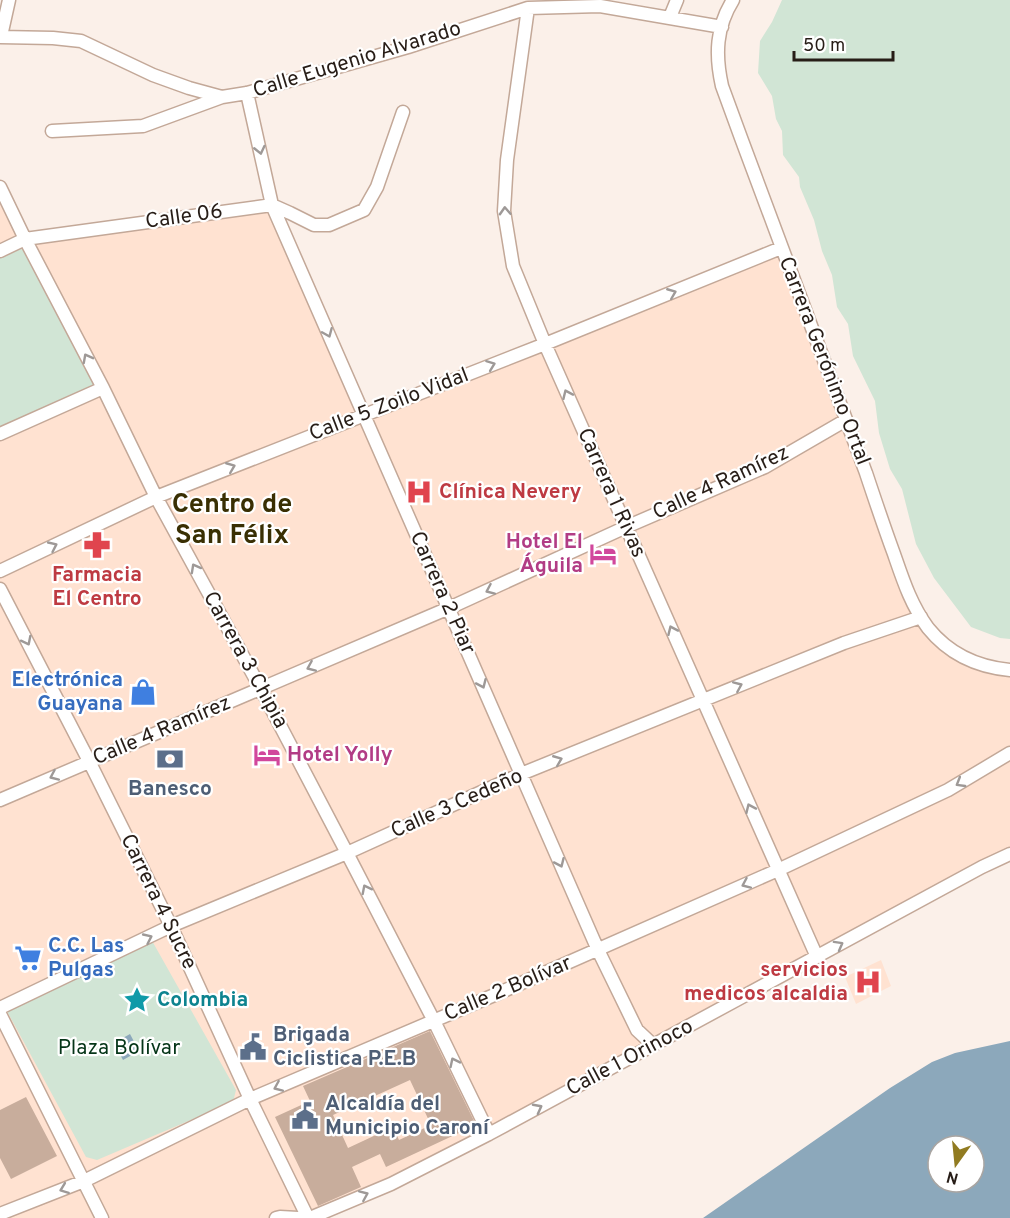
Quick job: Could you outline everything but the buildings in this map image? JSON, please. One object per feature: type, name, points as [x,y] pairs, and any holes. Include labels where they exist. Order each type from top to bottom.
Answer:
[{"type":"street","points":[[0,37],[9,0]]},
{"type":"street","points":[[670,17],[677,0]]},
{"type":"street","name":"Carrera Gerónimo Ortal","points":[[733,0],[725,14],[717,52],[722,86],[866,473],[909,597],[938,639],[960,656],[986,666],[1010,670]]},
{"type":"street","name":"Calle Eugenio Alvarado","points":[[0,37],[81,41],[153,75],[222,98],[408,47],[528,8],[599,3],[722,27]]},
{"type":"street","name":"Carrera 1 Rivas","points":[[528,8],[507,160],[504,211],[513,266],[545,344],[817,957]]},
{"type":"street","name":"Carrera 2 Piar","points":[[247,93],[272,205],[598,950],[636,1030],[653,1045]]},
{"type":"street","points":[[52,131],[143,126],[222,98]]},
{"type":"street","points":[[272,205],[314,225],[329,225],[364,210],[377,187],[403,112]]},
{"type":"street","name":"Carrera 3 Chipia","points":[[0,187],[156,497],[347,853],[434,1021],[489,1134]]},
{"type":"street","name":"Calle 06","points":[[0,251],[25,239],[272,205]]},
{"type":"street","name":"Calle 5 Zoilo Vidal","points":[[0,571],[156,497],[545,344],[781,248]]},
{"type":"street","points":[[0,434],[103,388]]},
{"type":"street","name":"Calle 4 Ramírez","points":[[0,800],[449,608],[626,527],[765,467],[846,420]]},
{"type":"street","name":"Carrera 4 Sucre","points":[[0,590],[171,926],[250,1099],[309,1218]]},
{"type":"street","name":"Calle 3 Cedeño","points":[[0,1008],[171,926],[347,853],[521,774],[844,643],[921,617]]},
{"type":"street","name":"Calle 2 Bolívar","points":[[0,1214],[84,1181],[250,1099],[778,870],[948,790],[1010,753]]},
{"type":"street","name":"Calle 1 Orinoco","points":[[309,1218],[391,1184],[489,1134],[982,867],[1010,854]]},
{"type":"street","points":[[0,1014],[102,1218]]},
{"type":"street","points":[[276,1218],[298,1218]]},
{"type":"shaded area","points":[[0,187],[25,239],[272,205],[363,415],[781,247],[909,597],[948,648],[1010,670],[1010,854],[489,1134],[310,1218],[0,1218]]},
{"type":"shaded area","name":"servicios medicos alcaldia","points":[[881,960],[891,986],[856,1004],[845,977]]},
{"type":"green space","points":[[782,0],[1010,0],[1010,639],[1000,638],[971,627],[934,578],[916,544],[902,489],[890,469],[879,433],[875,401],[853,356],[848,324],[837,307],[832,275],[822,251],[814,220],[800,187],[799,177],[783,155],[782,131],[776,119],[772,96],[758,73],[760,41]]},
{"type":"green space","points":[[22,245],[97,386],[0,429],[0,256]]},
{"type":"green space","name":"Plaza Bolívar","points":[[151,939],[236,1090],[233,1102],[97,1160],[86,1157],[1,1000]]},
{"type":"water","points":[[130,1034],[139,1051],[123,1060],[114,1043]]},
{"type":"water","points":[[1010,1041],[1010,1218],[703,1218],[890,1088],[932,1062],[955,1053]]},
{"type":"place","name":"Clínica Nevery","points":[[419,492]]},
{"type":"place","name":"Farmacia El Centro","points":[[97,545]]},
{"type":"place","name":"Hotel El Águila","points":[[603,554]]},
{"type":"place","name":"Electrónica Guayana","points":[[143,692]]},
{"type":"place","name":"Hotel Yolly","points":[[267,755]]},
{"type":"place","name":"Banesco","points":[[170,759]]},
{"type":"place","name":"C.C. Las Pulgas","points":[[28,958]]},
{"type":"place","name":"servicios medicos alcaldia","points":[[868,982]]},
{"type":"place","name":"Colombia","points":[[137,1000]]},
{"type":"place","name":"Brigada Ciclistica P.E.B","points":[[253,1047]]},
{"type":"place","name":"Alcaldía del Municipio Caroní","points":[[305,1116]]},
{"type":"district","name":"Centro de San Félix","points":[[232,520]]}]
